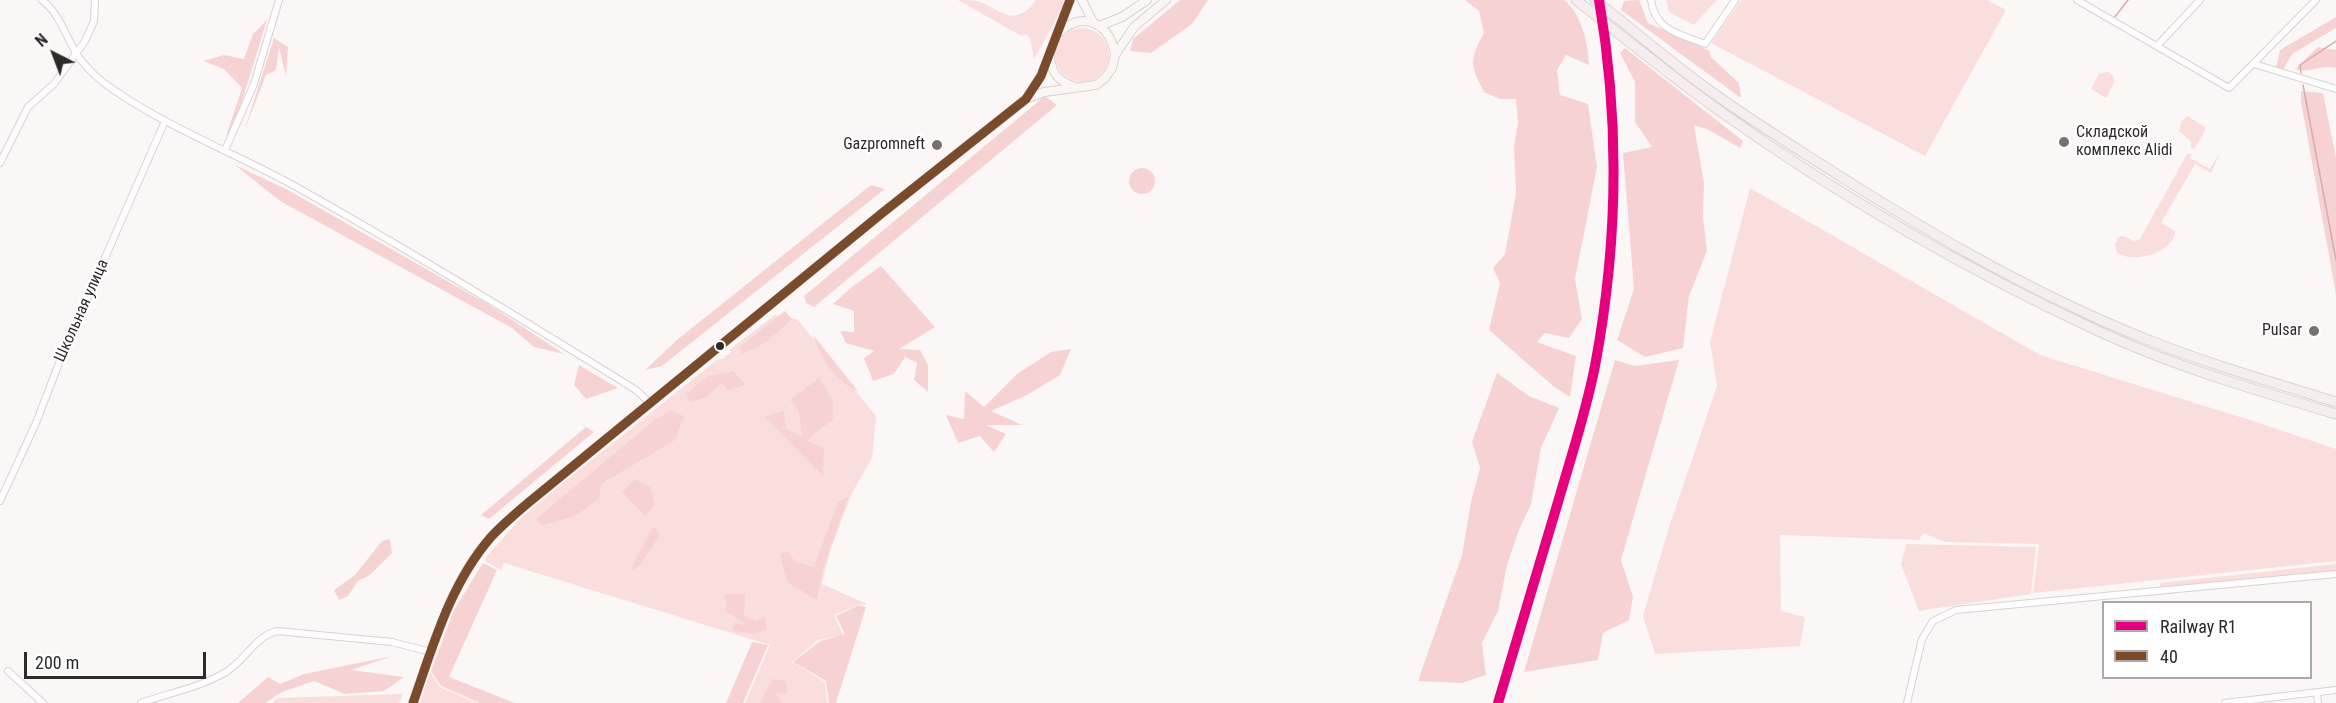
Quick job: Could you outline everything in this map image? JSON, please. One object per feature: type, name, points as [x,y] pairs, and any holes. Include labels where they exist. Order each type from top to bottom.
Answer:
[{"type":"main road","points":[[1026,99],[1041,76],[1070,0]]},
{"type":"main road","points":[[1082,0],[1096,24],[1109,36],[1115,55]]},
{"type":"main road","points":[[1055,38],[1066,27],[1079,21],[1096,24],[1122,17],[1147,0]]},
{"type":"main road","points":[[413,703],[450,603],[462,578],[490,538],[528,503],[650,403],[1026,99],[1044,92],[1087,87],[1105,78],[1112,68],[1115,55],[1134,27],[1166,0]]},
{"type":"main road","points":[[1576,0],[1724,114],[1890,221],[1950,255],[2098,331],[2211,375],[2336,414]]},
{"type":"main road","points":[[1595,0],[1695,80],[1777,136],[1896,212],[1953,244],[2012,276],[2146,339],[2336,402]]},
{"type":"main road","points":[[1051,49],[1052,69],[1064,83],[1075,87]]},
{"type":"main road","points":[[2279,397],[2283,386]]},
{"type":"street","points":[[42,0],[57,16],[77,55],[102,81],[165,121],[298,188],[457,279],[636,390],[650,403]]},
{"type":"street","points":[[0,163],[28,108],[54,84],[77,55],[94,21],[95,0]]},
{"type":"street","points":[[225,150],[254,84],[279,0]]},
{"type":"street","points":[[1651,0],[1656,18],[1662,25],[1705,44],[1735,0]]},
{"type":"street","points":[[2157,46],[2200,0]]},
{"type":"street","points":[[2081,1],[2229,88],[2316,0]]},
{"type":"street","points":[[2254,64],[2336,89]]},
{"type":"street","name":"Школьная улица","points":[[0,501],[36,423],[61,358],[165,121]]},
{"type":"street","points":[[1907,703],[1922,639],[1933,621],[1956,610],[2336,574]]},
{"type":"street","points":[[141,703],[226,672],[261,639],[277,632],[392,642],[431,652]]},
{"type":"street","points":[[8,671],[43,703]]},
{"type":"street","points":[[2225,703],[2336,690]]},
{"type":"street","points":[[2316,692],[2318,703]]},
{"type":"shaded area","points":[[958,0],[978,1],[1002,13],[1015,16],[1028,9],[1036,0],[1063,0],[1062,7],[1034,59],[1030,38],[1026,34],[1021,36]]},
{"type":"shaded area","points":[[1180,0],[1208,0],[1192,24],[1151,53],[1130,51],[1133,39]]},
{"type":"shaded area","points":[[1465,0],[1564,0],[1580,21],[1585,38],[1589,65],[1566,55],[1557,70],[1560,95],[1588,104],[1597,167],[1575,279],[1582,319],[1569,338],[1545,333],[1537,342],[1576,356],[1570,397],[1553,386],[1489,330],[1500,283],[1493,268],[1505,254],[1516,193],[1514,145],[1518,123],[1516,99],[1500,99],[1484,92],[1476,75],[1474,56],[1484,33],[1479,11]]},
{"type":"shaded area","points":[[1639,0],[1648,23],[1710,51],[1711,57],[1739,83],[1741,98],[1621,10],[1624,1]]},
{"type":"shaded area","points":[[1666,0],[1717,0],[1694,25],[1669,12]]},
{"type":"shaded area","points":[[1741,0],[1987,0],[2006,10],[1925,156],[1711,43]]},
{"type":"shaded area","points":[[2336,17],[2336,28],[2292,54],[2283,70],[2276,68],[2280,50]]},
{"type":"shaded area","points":[[267,20],[234,127],[226,136],[242,88],[224,69],[203,61],[224,55],[244,59],[253,34]]},
{"type":"shaded area","points":[[1077,28],[1087,28],[1097,32],[1105,40],[1109,55],[1105,70],[1097,78],[1087,82],[1077,82],[1067,78],[1059,70],[1055,60],[1055,50],[1059,40],[1067,32]]},
{"type":"shaded area","points":[[274,38],[288,47],[286,76],[279,48],[276,70],[266,75],[244,132]]},
{"type":"shaded area","points":[[2318,47],[2336,50],[2336,68],[2295,69]]},
{"type":"shaded area","points":[[1625,48],[1743,141],[1740,148],[1709,130],[1694,125],[1704,183],[1703,217],[1707,251],[1689,296],[1683,348],[1645,357],[1617,340],[1634,289],[1623,153],[1652,147],[1635,122],[1635,82],[1620,53]]},
{"type":"shaded area","points":[[2108,72],[2115,81],[2106,98],[2091,89],[2099,74]]},
{"type":"shaded area","points":[[2301,91],[2323,93],[2336,158],[2336,294],[2301,102]]},
{"type":"shaded area","points":[[1045,96],[1057,105],[814,307],[806,303],[804,296]]},
{"type":"shaded area","points":[[2187,116],[2205,127],[2194,149],[2191,148],[2191,142],[2179,131],[2181,122]]},
{"type":"shaded area","points":[[2222,149],[2211,173],[2195,164],[2161,223],[2175,231],[2168,245],[2161,251],[2143,257],[2124,256],[2117,253],[2115,244],[2118,237],[2123,236],[2134,241],[2140,239],[2187,154],[2192,154],[2190,158],[2210,169]]},
{"type":"shaded area","points":[[235,165],[288,190],[491,306],[564,354],[534,347],[512,328],[280,201]]},
{"type":"shaded area","points":[[1142,168],[1151,172],[1155,181],[1151,190],[1142,194],[1133,190],[1129,181],[1133,172]]},
{"type":"shaded area","points":[[871,185],[885,189],[662,366],[645,370],[678,339]]},
{"type":"shaded area","points":[[1750,188],[2040,355],[2336,449],[2336,561],[2033,593],[2039,544],[1945,542],[1923,533],[1919,540],[1780,535],[1781,611],[1805,617],[1800,646],[1655,654],[1643,616],[1670,524],[1717,386],[1710,342]]},
{"type":"shaded area","points":[[881,266],[935,327],[899,349],[920,350],[928,365],[928,392],[914,380],[917,363],[905,357],[894,374],[873,381],[864,358],[874,351],[846,343],[840,331],[854,332],[854,311],[833,304]]},
{"type":"shaded area","points":[[785,311],[792,319],[765,343],[742,354],[740,347]]},
{"type":"shaded area","points":[[775,315],[797,319],[876,416],[872,458],[852,493],[830,551],[822,584],[867,604],[858,605],[834,615],[843,635],[818,640],[792,662],[825,682],[827,703],[745,703],[770,645],[504,563],[501,570],[485,561],[521,518],[718,359],[723,359],[731,352],[730,349]]},
{"type":"shaded area","points":[[813,335],[858,391],[843,382],[830,368]]},
{"type":"shaded area","points":[[1071,349],[1060,375],[1027,395],[991,411],[1022,425],[986,425],[1006,434],[994,452],[980,436],[958,443],[946,415],[964,419],[965,391],[984,407],[1017,374],[1051,352]]},
{"type":"shaded area","points":[[1615,360],[1635,366],[1679,360],[1621,560],[1633,597],[1629,620],[1603,633],[1598,660],[1524,672]]},
{"type":"shaded area","points":[[579,365],[618,388],[586,399],[574,385]]},
{"type":"shaded area","points":[[733,371],[746,385],[728,390],[722,383],[705,398],[690,402],[686,394],[708,376]]},
{"type":"shaded area","points":[[1497,373],[1529,396],[1559,408],[1541,448],[1531,504],[1507,565],[1498,611],[1482,643],[1486,675],[1462,683],[1418,681],[1462,555],[1471,502],[1480,468],[1472,442]]},
{"type":"shaded area","points":[[819,378],[833,400],[833,420],[807,441],[824,448],[823,476],[765,417],[784,411],[786,429],[802,436],[799,411],[790,400]]},
{"type":"shaded area","points":[[671,411],[684,416],[675,440],[601,484],[599,499],[573,517],[542,525],[536,519],[657,418]]},
{"type":"shaded area","points":[[586,427],[594,432],[489,519],[481,515]]},
{"type":"shaded area","points":[[635,479],[650,487],[655,505],[645,516],[622,492]]},
{"type":"shaded area","points":[[848,497],[823,569],[817,600],[787,582],[780,554],[788,551],[795,562],[814,567],[838,502]]},
{"type":"shaded area","points":[[653,526],[660,535],[639,566],[630,571]]},
{"type":"shaded area","points":[[390,539],[392,553],[370,575],[358,581],[348,596],[339,600],[334,590],[355,575],[382,541]]},
{"type":"shaded area","points":[[1906,544],[2036,547],[2031,594],[1919,611],[1901,564]]},
{"type":"shaded area","points":[[483,563],[497,570],[449,677],[515,703],[480,703],[441,686],[431,671],[454,610]]},
{"type":"shaded area","points":[[2336,564],[2336,571],[2160,587],[2160,583]]},
{"type":"shaded area","points":[[725,594],[745,594],[744,616],[756,621],[765,618],[767,630],[752,634],[732,630],[735,623],[747,625],[727,612]]},
{"type":"shaded area","points":[[859,605],[866,607],[836,703],[829,703],[826,681],[793,662],[820,641],[845,634],[836,616]]},
{"type":"shaded area","points":[[752,642],[768,645],[743,703],[726,703]]},
{"type":"shaded area","points":[[393,656],[351,670],[404,677],[384,691],[345,694],[314,681],[282,692],[265,703],[238,703],[268,677],[280,684],[304,674]]},
{"type":"shaded area","points":[[430,672],[440,687],[477,703],[420,703]]},
{"type":"shaded area","points":[[772,679],[786,681],[787,693],[776,694],[782,703],[760,703]]},
{"type":"shaded area","points":[[403,694],[399,703],[272,703],[278,698]]},
{"type":"waterway","points":[[2114,18],[2128,0]]},
{"type":"waterway","points":[[2301,73],[2300,65],[2336,41]]},
{"type":"waterway","points":[[2303,85],[2336,260]]},
{"type":"rail line","name":"R1","points":[[1498,703],[1583,417],[1603,320],[1612,229],[1613,137],[1606,46],[1599,0]]},
{"type":"transit line","name":"40","points":[[413,703],[444,616],[464,575],[491,537],[528,503],[881,214],[1026,99],[1041,76],[1070,0]]},
{"type":"place","name":"Складской комплекс Alidi","points":[[2064,142]]},
{"type":"place","name":"Gazpromneft","points":[[937,145]]},
{"type":"place","name":"Pulsar","points":[[2314,331]]}]
